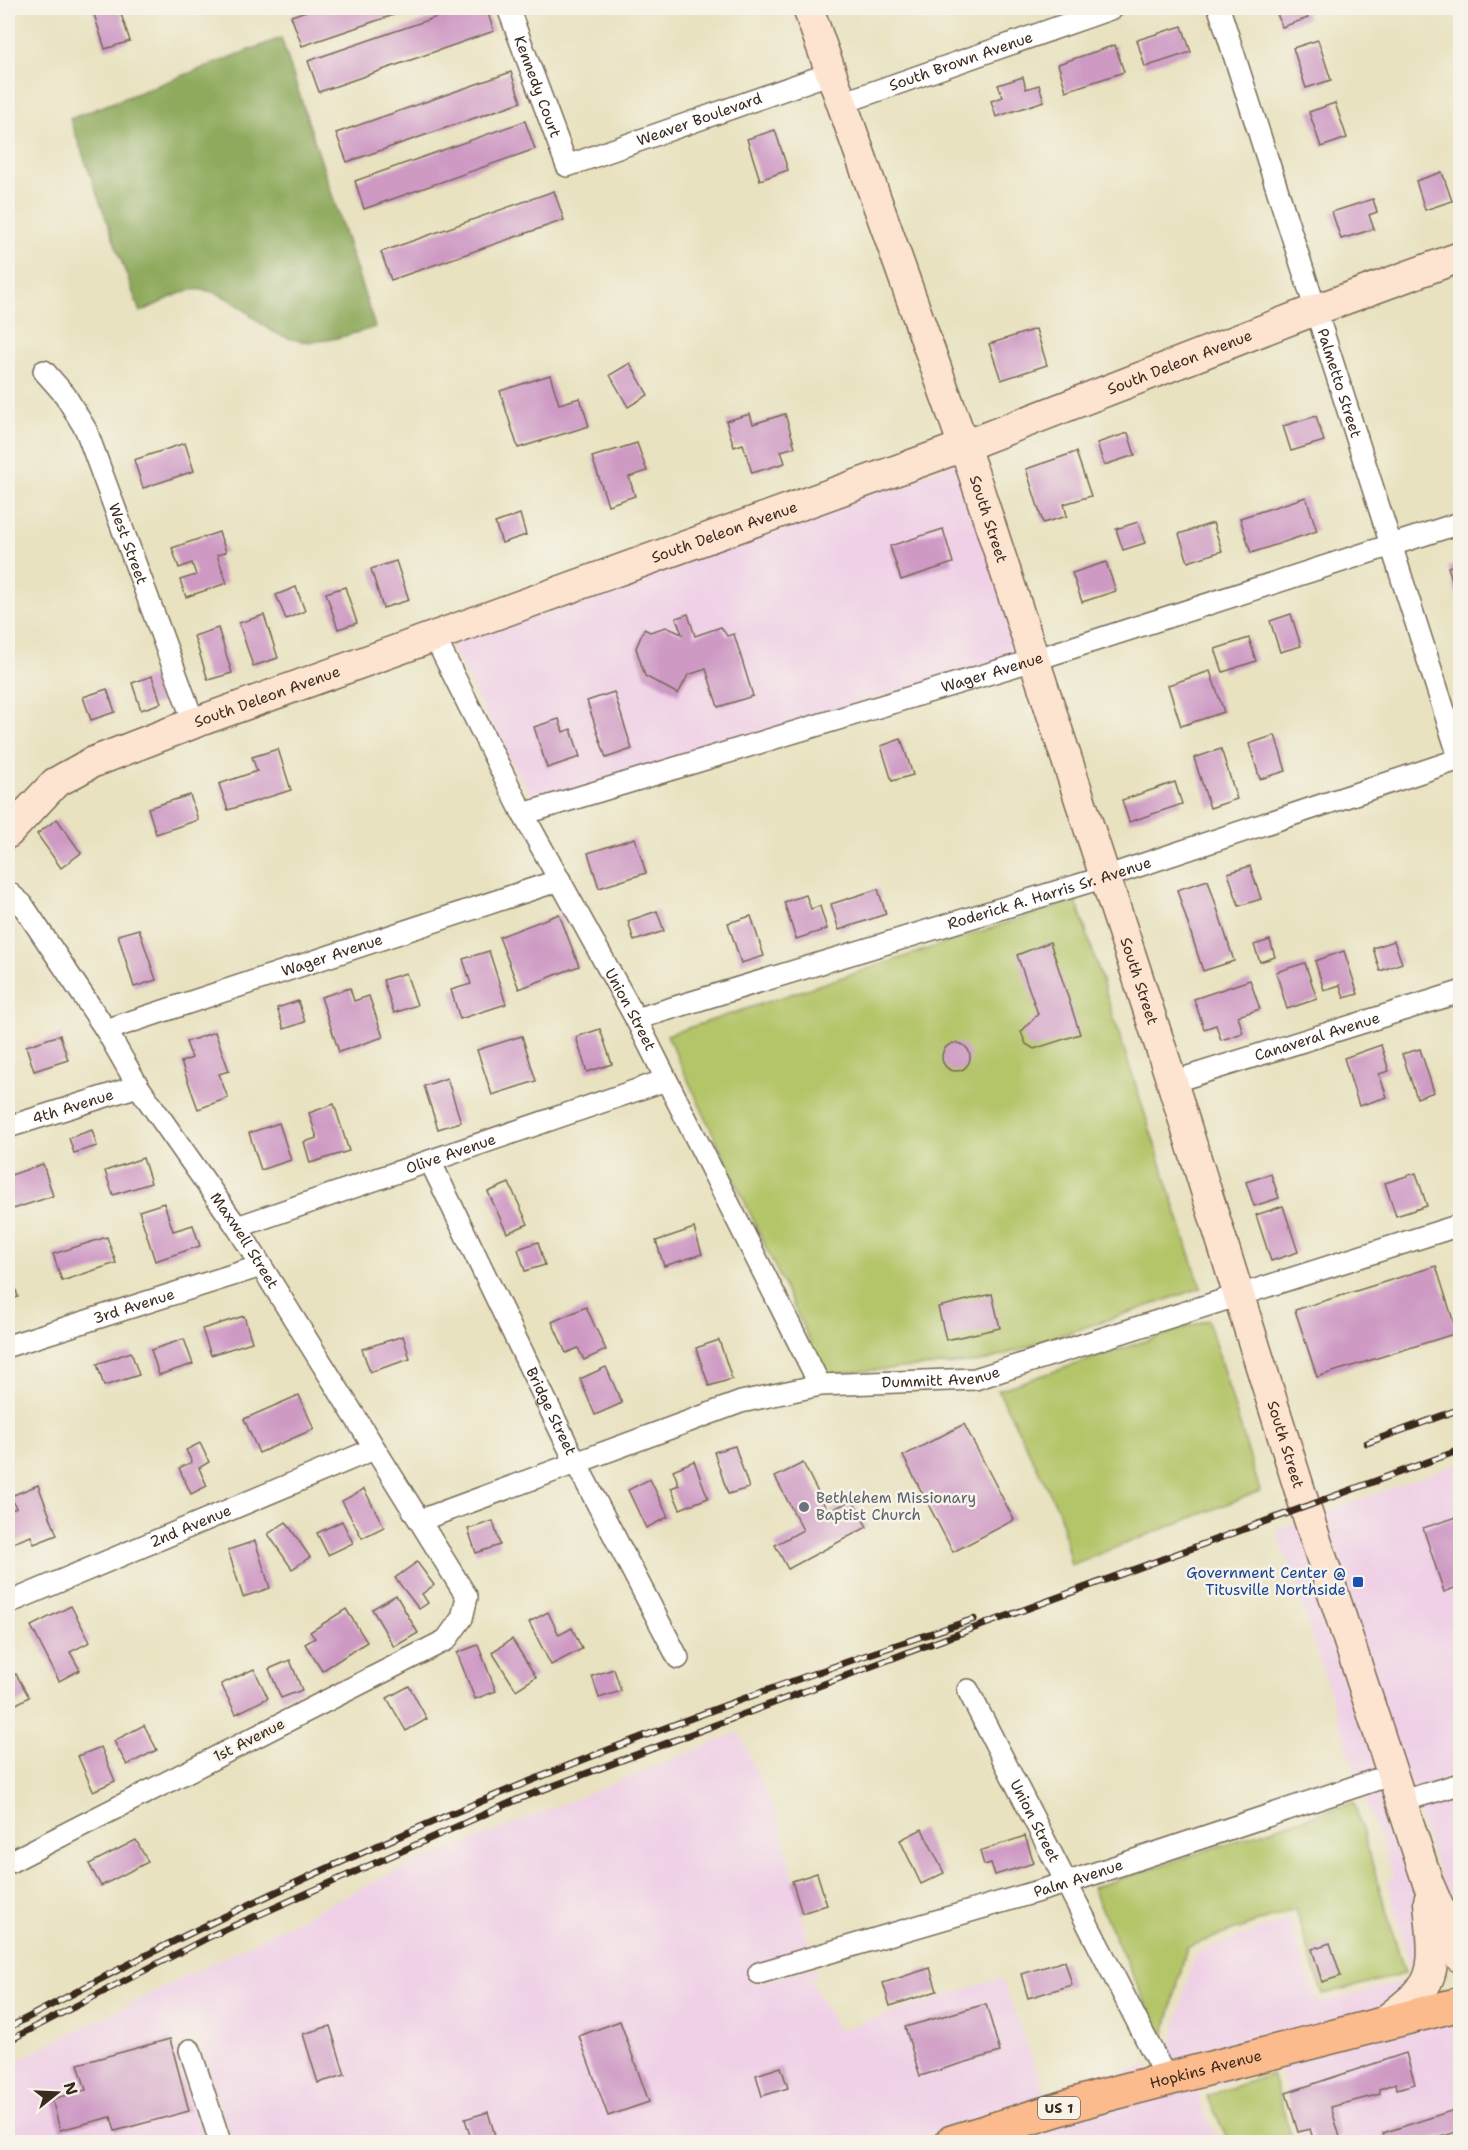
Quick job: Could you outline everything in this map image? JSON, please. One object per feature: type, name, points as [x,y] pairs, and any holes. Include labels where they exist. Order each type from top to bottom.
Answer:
[{"type":"main road","name":"South Street","points":[[808,8],[964,446],[1172,1082],[1428,1883],[1461,1957]]},
{"type":"main road","name":"South Deleon Avenue","points":[[8,833],[55,783],[91,763],[194,723],[964,446],[1315,310],[1461,257]]},
{"type":"main road","points":[[1381,2025],[1421,1990],[1429,1978],[1432,1959],[1428,1883]]},
{"type":"main road","name":"Hopkins Avenue","points":[[952,2142],[1024,2118],[1461,2004]]},
{"type":"street","name":"Kennedy Court","points":[[508,8],[567,166]]},
{"type":"street","name":"South Brown Avenue","points":[[842,103],[1113,8]]},
{"type":"street","name":"Palmetto Street","points":[[1219,8],[1460,759]]},
{"type":"street","name":"Weaver Boulevard","points":[[567,166],[831,73]]},
{"type":"street","name":"West Street","points":[[44,371],[65,395],[86,430],[194,723]]},
{"type":"street","name":"Wager Avenue","points":[[523,814],[1034,660],[1461,523]]},
{"type":"street","name":"Union Street","points":[[434,636],[523,814],[636,1019],[820,1386]]},
{"type":"street","name":"Roderick A. Harris Sr. Avenue","points":[[636,1019],[1105,877],[1460,759]]},
{"type":"street","name":"Wager Avenue","points":[[106,1030],[560,880]]},
{"type":"street","name":"Maxwell Street","points":[[8,892],[22,904],[106,1030],[138,1086],[237,1227],[467,1597]]},
{"type":"street","name":"Canaveral Avenue","points":[[1172,1082],[1461,992]]},
{"type":"street","name":"Olive Avenue","points":[[237,1227],[666,1080]]},
{"type":"street","name":"4th Avenue","points":[[8,1127],[138,1086]]},
{"type":"street","name":"Bridge Street","points":[[430,1161],[576,1463],[678,1658]]},
{"type":"street","name":"Dummitt Avenue","points":[[421,1520],[741,1401],[820,1386],[975,1379],[1239,1294],[1461,1226]]},
{"type":"street","name":"3rd Avenue","points":[[8,1346],[261,1266]]},
{"type":"street","name":"2nd Avenue","points":[[8,1603],[374,1449]]},
{"type":"street","name":"1st Avenue","points":[[8,1863],[446,1640],[462,1618],[467,1597]]},
{"type":"street","name":"Union Street","points":[[968,1690],[1167,2080]]},
{"type":"street","name":"Palm Avenue","points":[[759,1973],[1066,1883],[1393,1773]]},
{"type":"street","points":[[1402,1802],[1461,1784]]},
{"type":"street","points":[[190,2050],[220,2142]]},
{"type":"shaded area","points":[[958,462],[1021,654],[534,801],[491,726],[449,641]]},
{"type":"shaded area","points":[[1460,1463],[1460,1774],[1410,1789],[1319,1515]]},
{"type":"shaded area","points":[[1299,1522],[1380,1768],[1357,1776],[1277,1530]]},
{"type":"shaded area","points":[[739,1732],[780,1825],[810,1948],[747,1967],[752,1985],[814,1967],[817,1976],[810,1979],[838,2030],[1001,1978],[1046,2094],[1146,2065],[1151,2074],[917,2142],[232,2142],[197,2038],[177,2045],[209,2142],[8,2142],[8,2065],[387,1875]]},
{"type":"shaded area","points":[[1386,1786],[1418,1886],[1419,1976],[1376,2016],[1173,2069],[1167,2059],[1173,2057],[1169,2046],[1195,1953],[1289,1919],[1315,1997],[1320,2002],[1409,1980],[1413,1976],[1387,1881],[1394,1879],[1363,1793]]},
{"type":"shaded area","points":[[1460,1794],[1460,1931],[1415,1807]]},
{"type":"shaded area","points":[[1460,2014],[1460,2142],[1302,2142],[1281,2072],[1278,2067],[1270,2066],[1199,2092],[1198,2098],[1219,2142],[982,2142]]},
{"type":"green space","points":[[281,38],[375,327],[327,340],[299,341],[270,330],[232,301],[204,290],[180,293],[140,312],[70,119]]},
{"type":"green space","points":[[1076,900],[1201,1288],[982,1362],[825,1374],[667,1035]]},
{"type":"green space","points":[[1208,1320],[1260,1491],[1071,1565],[1059,1511],[998,1390]]},
{"type":"green space","points":[[1354,1802],[1405,1974],[1323,1994],[1295,1909],[1187,1947],[1163,2040],[1092,1888]]},
{"type":"green space","points":[[1272,2074],[1293,2142],[1229,2142],[1207,2096]]},
{"type":"building","points":[[92,8],[119,8],[130,41],[105,49]]},
{"type":"building","points":[[315,8],[414,8],[302,46],[291,16]]},
{"type":"building","points":[[463,8],[486,8],[494,31],[319,92],[308,61]]},
{"type":"building","points":[[1275,8],[1304,8],[1308,18],[1282,27]]},
{"type":"building","points":[[1182,26],[1191,52],[1145,67],[1137,40]]},
{"type":"building","points":[[1318,40],[1331,80],[1306,88],[1293,48]]},
{"type":"building","points":[[1115,45],[1124,72],[1066,91],[1058,64]]},
{"type":"building","points":[[511,72],[521,102],[347,162],[336,133]]},
{"type":"building","points":[[1023,77],[1026,89],[1039,85],[1044,101],[996,117],[991,101],[1003,97],[998,85]]},
{"type":"building","points":[[1335,103],[1347,138],[1321,147],[1309,112]]},
{"type":"building","points":[[525,121],[535,149],[364,209],[355,181]]},
{"type":"building","points":[[775,130],[788,170],[760,180],[747,139]]},
{"type":"building","points":[[1442,172],[1452,201],[1425,210],[1416,181]]},
{"type":"building","points":[[554,191],[564,220],[391,280],[381,252]]},
{"type":"building","points":[[1373,199],[1377,212],[1369,215],[1374,229],[1341,239],[1332,212]]},
{"type":"building","points":[[1036,329],[1047,365],[1001,380],[989,344]]},
{"type":"building","points":[[630,363],[648,395],[628,407],[610,375]]},
{"type":"building","points":[[550,375],[559,404],[580,398],[589,426],[518,448],[500,391]]},
{"type":"building","points":[[750,414],[753,424],[785,414],[795,447],[781,451],[785,463],[752,473],[743,444],[734,447],[726,421]]},
{"type":"building","points":[[1316,416],[1324,441],[1291,451],[1283,426]]},
{"type":"building","points":[[1128,433],[1135,455],[1104,465],[1097,443]]},
{"type":"building","points":[[185,443],[194,471],[143,488],[134,460]]},
{"type":"building","points":[[637,443],[647,471],[629,477],[635,496],[608,505],[592,457]]},
{"type":"building","points":[[1076,452],[1091,496],[1064,504],[1067,516],[1043,523],[1026,469]]},
{"type":"building","points":[[1306,497],[1317,531],[1251,553],[1240,518]]},
{"type":"building","points":[[520,514],[526,535],[502,543],[495,523]]},
{"type":"building","points":[[1138,522],[1145,543],[1123,550],[1116,529]]},
{"type":"building","points":[[1213,523],[1222,551],[1188,562],[1179,534]]},
{"type":"building","points":[[943,529],[953,563],[901,580],[890,546]]},
{"type":"building","points":[[219,532],[226,552],[217,555],[227,583],[186,597],[180,580],[196,575],[192,563],[179,568],[172,548]]},
{"type":"building","points":[[396,561],[409,600],[383,608],[371,569]]},
{"type":"building","points":[[1106,562],[1116,591],[1082,602],[1072,573]]},
{"type":"building","points":[[1460,563],[1460,594],[1457,595],[1448,567]]},
{"type":"building","points":[[296,587],[305,611],[286,619],[276,595]]},
{"type":"building","points":[[345,587],[357,623],[338,629],[326,593]]},
{"type":"building","points":[[688,614],[695,636],[721,627],[727,636],[734,634],[753,696],[718,707],[706,669],[688,675],[678,694],[645,676],[636,648],[644,629],[650,632],[666,627],[682,634],[676,618]]},
{"type":"building","points":[[1291,614],[1301,646],[1280,652],[1270,621]]},
{"type":"building","points":[[264,615],[278,658],[253,666],[239,623]]},
{"type":"building","points":[[218,628],[232,673],[208,680],[194,636]]},
{"type":"building","points":[[1249,638],[1256,661],[1223,672],[1215,649]]},
{"type":"building","points":[[1210,671],[1224,712],[1181,726],[1168,685]]},
{"type":"building","points":[[152,676],[161,703],[141,710],[132,683]]},
{"type":"building","points":[[107,689],[115,712],[91,720],[83,697]]},
{"type":"building","points":[[614,692],[632,749],[606,758],[587,701]]},
{"type":"building","points":[[559,719],[563,732],[571,729],[580,757],[547,768],[534,727]]},
{"type":"building","points":[[1275,735],[1286,771],[1260,779],[1249,744]]},
{"type":"building","points":[[901,739],[913,775],[892,781],[881,746]]},
{"type":"building","points":[[278,749],[291,790],[228,810],[219,784],[257,771],[252,757]]},
{"type":"building","points":[[1221,749],[1237,799],[1210,808],[1194,758]]},
{"type":"building","points":[[1175,782],[1182,804],[1129,822],[1122,800]]},
{"type":"building","points":[[190,795],[198,820],[156,834],[148,808]]},
{"type":"building","points":[[57,819],[81,853],[61,868],[37,834]]},
{"type":"building","points":[[635,838],[646,873],[599,888],[588,853]]},
{"type":"building","points":[[1250,866],[1261,899],[1239,906],[1228,873]]},
{"type":"building","points":[[1208,880],[1234,961],[1203,971],[1177,890]]},
{"type":"building","points":[[878,889],[886,914],[839,930],[831,904]]},
{"type":"building","points":[[806,895],[811,909],[820,906],[827,929],[796,939],[784,902]]},
{"type":"building","points":[[657,911],[664,931],[634,941],[628,921]]},
{"type":"building","points":[[559,914],[579,966],[519,989],[499,937]]},
{"type":"building","points":[[751,916],[764,956],[741,963],[728,923]]},
{"type":"building","points":[[139,929],[156,980],[134,987],[118,935]]},
{"type":"building","points":[[1270,940],[1275,957],[1260,962],[1254,945]]},
{"type":"building","points":[[1394,941],[1402,963],[1380,971],[1373,948]]},
{"type":"building","points":[[1050,942],[1080,1034],[1034,1049],[1026,1044],[1021,1032],[1038,1014],[1017,955]]},
{"type":"building","points":[[489,951],[506,1004],[460,1019],[451,990],[471,984],[463,959]]},
{"type":"building","points":[[1344,951],[1358,994],[1344,998],[1340,985],[1324,990],[1315,961]]},
{"type":"building","points":[[1305,963],[1317,999],[1287,1009],[1276,972]]},
{"type":"building","points":[[406,973],[417,1005],[394,1013],[383,980]]},
{"type":"building","points":[[1250,980],[1260,1009],[1238,1016],[1243,1033],[1221,1040],[1216,1025],[1204,1029],[1194,999]]},
{"type":"building","points":[[350,988],[354,1001],[369,996],[383,1037],[339,1052],[321,997]]},
{"type":"building","points":[[298,1001],[305,1022],[284,1029],[277,1008]]},
{"type":"building","points":[[600,1029],[612,1064],[587,1072],[576,1037]]},
{"type":"building","points":[[215,1032],[229,1071],[219,1074],[228,1098],[198,1109],[181,1062],[192,1058],[186,1042]]},
{"type":"building","points":[[60,1035],[68,1060],[34,1071],[26,1046]]},
{"type":"building","points":[[522,1036],[536,1081],[492,1095],[477,1050]]},
{"type":"building","points":[[956,1043],[966,1047],[970,1057],[966,1067],[956,1071],[946,1067],[942,1057],[946,1047]]},
{"type":"building","points":[[1381,1045],[1389,1071],[1379,1074],[1387,1097],[1359,1106],[1344,1058]]},
{"type":"building","points":[[1420,1049],[1434,1092],[1417,1098],[1402,1054]]},
{"type":"building","points":[[447,1078],[461,1122],[438,1129],[424,1086]]},
{"type":"building","points":[[334,1104],[349,1151],[310,1163],[304,1142],[317,1138],[309,1113]]},
{"type":"building","points":[[279,1123],[291,1160],[261,1170],[249,1133]]},
{"type":"building","points":[[92,1130],[97,1146],[74,1153],[69,1138]]},
{"type":"building","points":[[143,1158],[151,1183],[113,1195],[105,1171]]},
{"type":"building","points":[[43,1164],[53,1196],[13,1209],[8,1192],[8,1176]]},
{"type":"building","points":[[1416,1173],[1427,1206],[1396,1216],[1385,1183]]},
{"type":"building","points":[[1271,1174],[1279,1198],[1254,1206],[1246,1182]]},
{"type":"building","points":[[509,1183],[528,1224],[507,1233],[488,1192]]},
{"type":"building","points":[[164,1203],[173,1231],[193,1225],[200,1246],[155,1261],[139,1211]]},
{"type":"building","points":[[1283,1206],[1298,1252],[1271,1261],[1256,1215]]},
{"type":"building","points":[[694,1228],[702,1254],[664,1266],[656,1241]]},
{"type":"building","points":[[107,1237],[116,1263],[62,1281],[53,1254]]},
{"type":"building","points":[[538,1242],[545,1265],[525,1271],[518,1249]]},
{"type":"building","points":[[1436,1266],[1457,1333],[1317,1377],[1295,1310]]},
{"type":"building","points":[[10,1271],[18,1297],[8,1300],[8,1272]]},
{"type":"building","points":[[992,1294],[1000,1328],[946,1340],[938,1307]]},
{"type":"building","points":[[586,1307],[606,1350],[584,1360],[578,1348],[566,1353],[552,1322]]},
{"type":"building","points":[[244,1316],[252,1342],[211,1355],[202,1329]]},
{"type":"building","points":[[403,1336],[410,1359],[370,1372],[362,1349]]},
{"type":"building","points":[[184,1339],[193,1364],[159,1375],[151,1350]]},
{"type":"building","points":[[719,1340],[732,1379],[709,1386],[696,1348]]},
{"type":"building","points":[[131,1352],[139,1375],[104,1386],[97,1364]]},
{"type":"building","points":[[606,1367],[622,1403],[595,1415],[580,1379]]},
{"type":"building","points":[[299,1395],[314,1429],[259,1453],[244,1419]]},
{"type":"building","points":[[964,1424],[1014,1520],[953,1552],[903,1456]]},
{"type":"building","points":[[200,1443],[209,1462],[199,1468],[207,1486],[191,1494],[179,1468],[192,1462],[186,1450]]},
{"type":"building","points":[[735,1446],[749,1488],[728,1494],[714,1452]]},
{"type":"building","points":[[694,1461],[708,1498],[680,1509],[671,1488],[679,1485],[673,1470]]},
{"type":"building","points":[[803,1463],[828,1512],[852,1500],[867,1527],[788,1569],[775,1545],[803,1530],[775,1477]]},
{"type":"building","points":[[650,1479],[668,1517],[646,1528],[628,1490]]},
{"type":"building","points":[[38,1485],[57,1535],[34,1544],[31,1536],[8,1545],[8,1511],[16,1508],[11,1496]]},
{"type":"building","points":[[364,1489],[384,1527],[362,1538],[342,1501]]},
{"type":"building","points":[[1460,1516],[1460,1586],[1444,1592],[1423,1528]]},
{"type":"building","points":[[342,1521],[353,1543],[328,1555],[317,1533]]},
{"type":"building","points":[[493,1521],[500,1545],[476,1553],[468,1529]]},
{"type":"building","points":[[286,1522],[310,1557],[292,1569],[268,1534]]},
{"type":"building","points":[[255,1541],[270,1588],[243,1597],[228,1550]]},
{"type":"building","points":[[417,1562],[434,1585],[422,1594],[428,1603],[419,1609],[395,1578]]},
{"type":"building","points":[[396,1595],[418,1633],[394,1647],[372,1609]]},
{"type":"building","points":[[71,1606],[90,1642],[70,1652],[80,1670],[59,1681],[31,1626]]},
{"type":"building","points":[[346,1609],[367,1642],[322,1671],[305,1644],[315,1638],[310,1632]]},
{"type":"building","points":[[548,1612],[559,1635],[572,1628],[582,1649],[551,1665],[529,1622]]},
{"type":"building","points":[[512,1639],[536,1677],[516,1690],[492,1652]]},
{"type":"building","points":[[478,1645],[496,1691],[475,1699],[457,1653]]},
{"type":"building","points":[[290,1660],[302,1690],[281,1698],[269,1669]]},
{"type":"building","points":[[254,1669],[268,1698],[236,1714],[221,1684]]},
{"type":"building","points":[[614,1669],[621,1691],[599,1698],[592,1676]]},
{"type":"building","points":[[16,1674],[29,1697],[8,1709],[8,1679]]},
{"type":"building","points":[[409,1686],[427,1719],[406,1731],[387,1698]]},
{"type":"building","points":[[144,1725],[157,1750],[127,1765],[114,1741]]},
{"type":"building","points":[[101,1747],[115,1781],[93,1791],[78,1756]]},
{"type":"building","points":[[922,1829],[944,1873],[921,1884],[900,1840]]},
{"type":"building","points":[[1025,1836],[1034,1863],[995,1875],[991,1863],[984,1865],[980,1851]]},
{"type":"building","points":[[136,1840],[148,1862],[101,1886],[89,1864]]},
{"type":"building","points":[[817,1873],[827,1905],[802,1913],[792,1881]]},
{"type":"building","points":[[1330,1943],[1341,1976],[1322,1982],[1312,1949]]},
{"type":"building","points":[[1065,1961],[1072,1985],[1028,1998],[1021,1974]]},
{"type":"building","points":[[930,1968],[937,1991],[890,2006],[883,1983]]},
{"type":"building","points":[[986,2004],[1000,2052],[920,2076],[905,2027]]},
{"type":"building","points":[[620,2021],[649,2102],[608,2116],[579,2036]]},
{"type":"building","points":[[330,2026],[345,2075],[318,2083],[303,2034]]},
{"type":"building","points":[[170,2039],[189,2111],[115,2131],[111,2117],[60,2130],[52,2099],[86,2090],[78,2064]]},
{"type":"building","points":[[1406,2053],[1415,2084],[1397,2089],[1396,2083],[1379,2089],[1380,2094],[1331,2107],[1340,2137],[1314,2142],[1310,2129],[1298,2132],[1286,2093]]},
{"type":"building","points":[[781,2067],[788,2088],[762,2096],[756,2075]]},
{"type":"building","points":[[1460,2108],[1460,2131],[1423,2142],[1386,2142],[1383,2133]]},
{"type":"building","points":[[488,2112],[497,2142],[472,2142],[465,2119]]},
{"type":"railway","points":[[1367,1443],[1460,1409]]},
{"type":"railway","points":[[8,2041],[211,1936],[521,1798],[917,1649],[1460,1450]]},
{"type":"railway","points":[[8,2028],[205,1926],[392,1839],[584,1759],[681,1722],[974,1619]]},
{"type":"place","name":"Bethlehem Missionary Baptist Church","points":[[804,1507]]},
{"type":"place","name":"Government Center @ Titusville Northside","points":[[1358,1582]]}]
